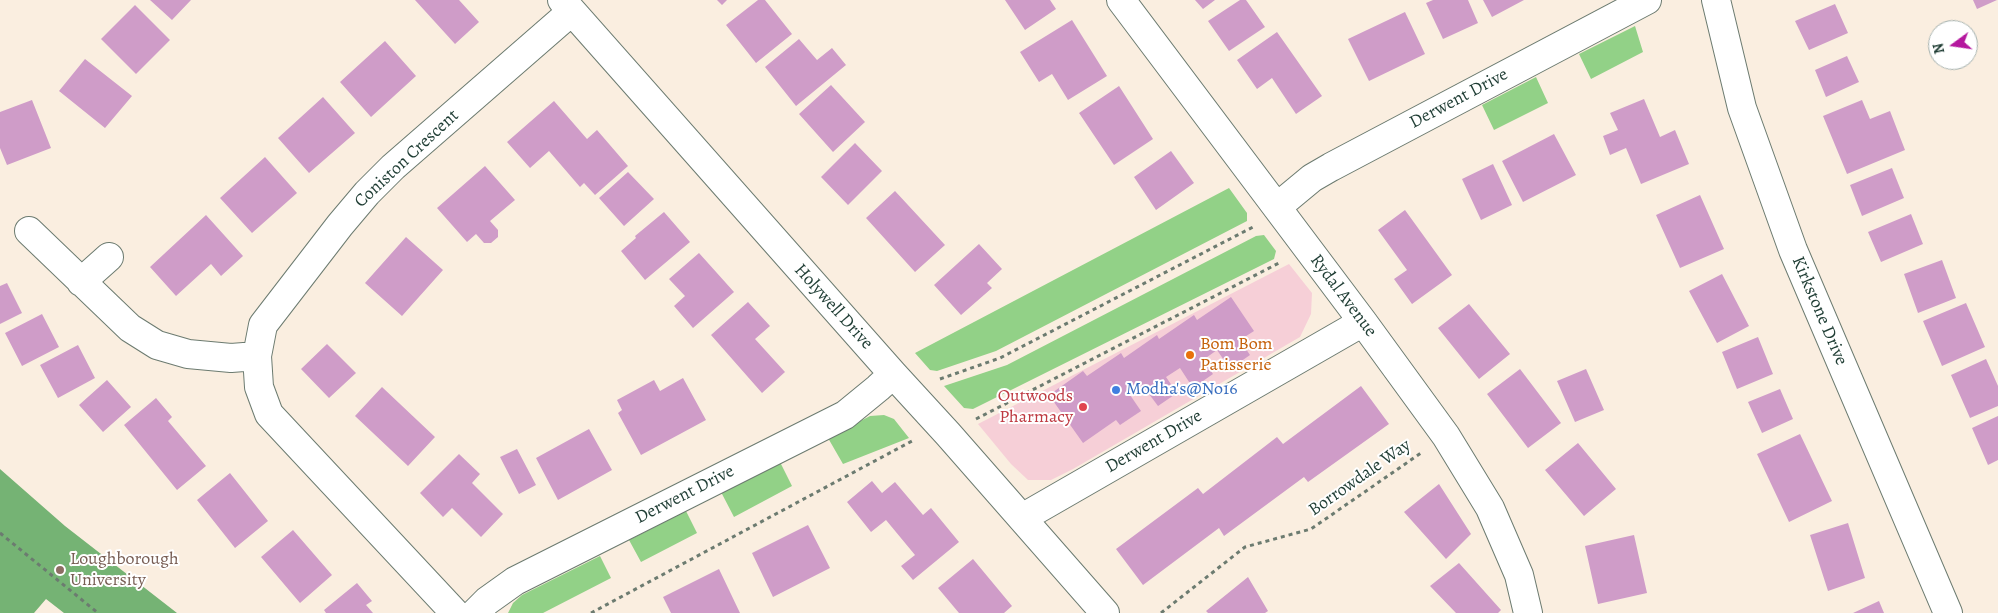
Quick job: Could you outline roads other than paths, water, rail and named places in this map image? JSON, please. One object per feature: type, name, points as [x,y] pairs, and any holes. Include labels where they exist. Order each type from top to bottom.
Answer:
[{"type":"street","name":"Rydal Avenue","points":[[1121,0],[1308,248],[1446,436],[1490,508],[1519,575],[1528,613]]},
{"type":"street","name":"Derwent Drive","points":[[1277,207],[1312,178],[1331,167],[1647,0]]},
{"type":"street","name":"Kirkstone Drive","points":[[1716,0],[1742,108],[1786,233],[1948,613]]},
{"type":"street","name":"Coniston Crescent","points":[[455,613],[269,414],[258,387],[256,356],[263,325],[367,193],[566,6]]},
{"type":"street","name":"Holywell Drive","points":[[566,6],[945,429],[1106,613]]},
{"type":"street","points":[[29,231],[130,328],[157,345],[188,354],[231,358],[256,356]]},
{"type":"street","points":[[82,282],[109,257]]},
{"type":"street","name":"Derwent Drive","points":[[1022,518],[1363,322]]},
{"type":"street","name":"Derwent Drive","points":[[475,613],[487,602],[516,582],[845,415],[878,388],[901,382]]},
{"type":"place","name":"Bom Bom Patisserie","points":[[1190,355]]},
{"type":"place","name":"Modha's@No16","points":[[1116,390]]},
{"type":"place","name":"Outwoods Pharmacy","points":[[1083,407]]},
{"type":"place","name":"Loughborough University","points":[[60,570]]}]
